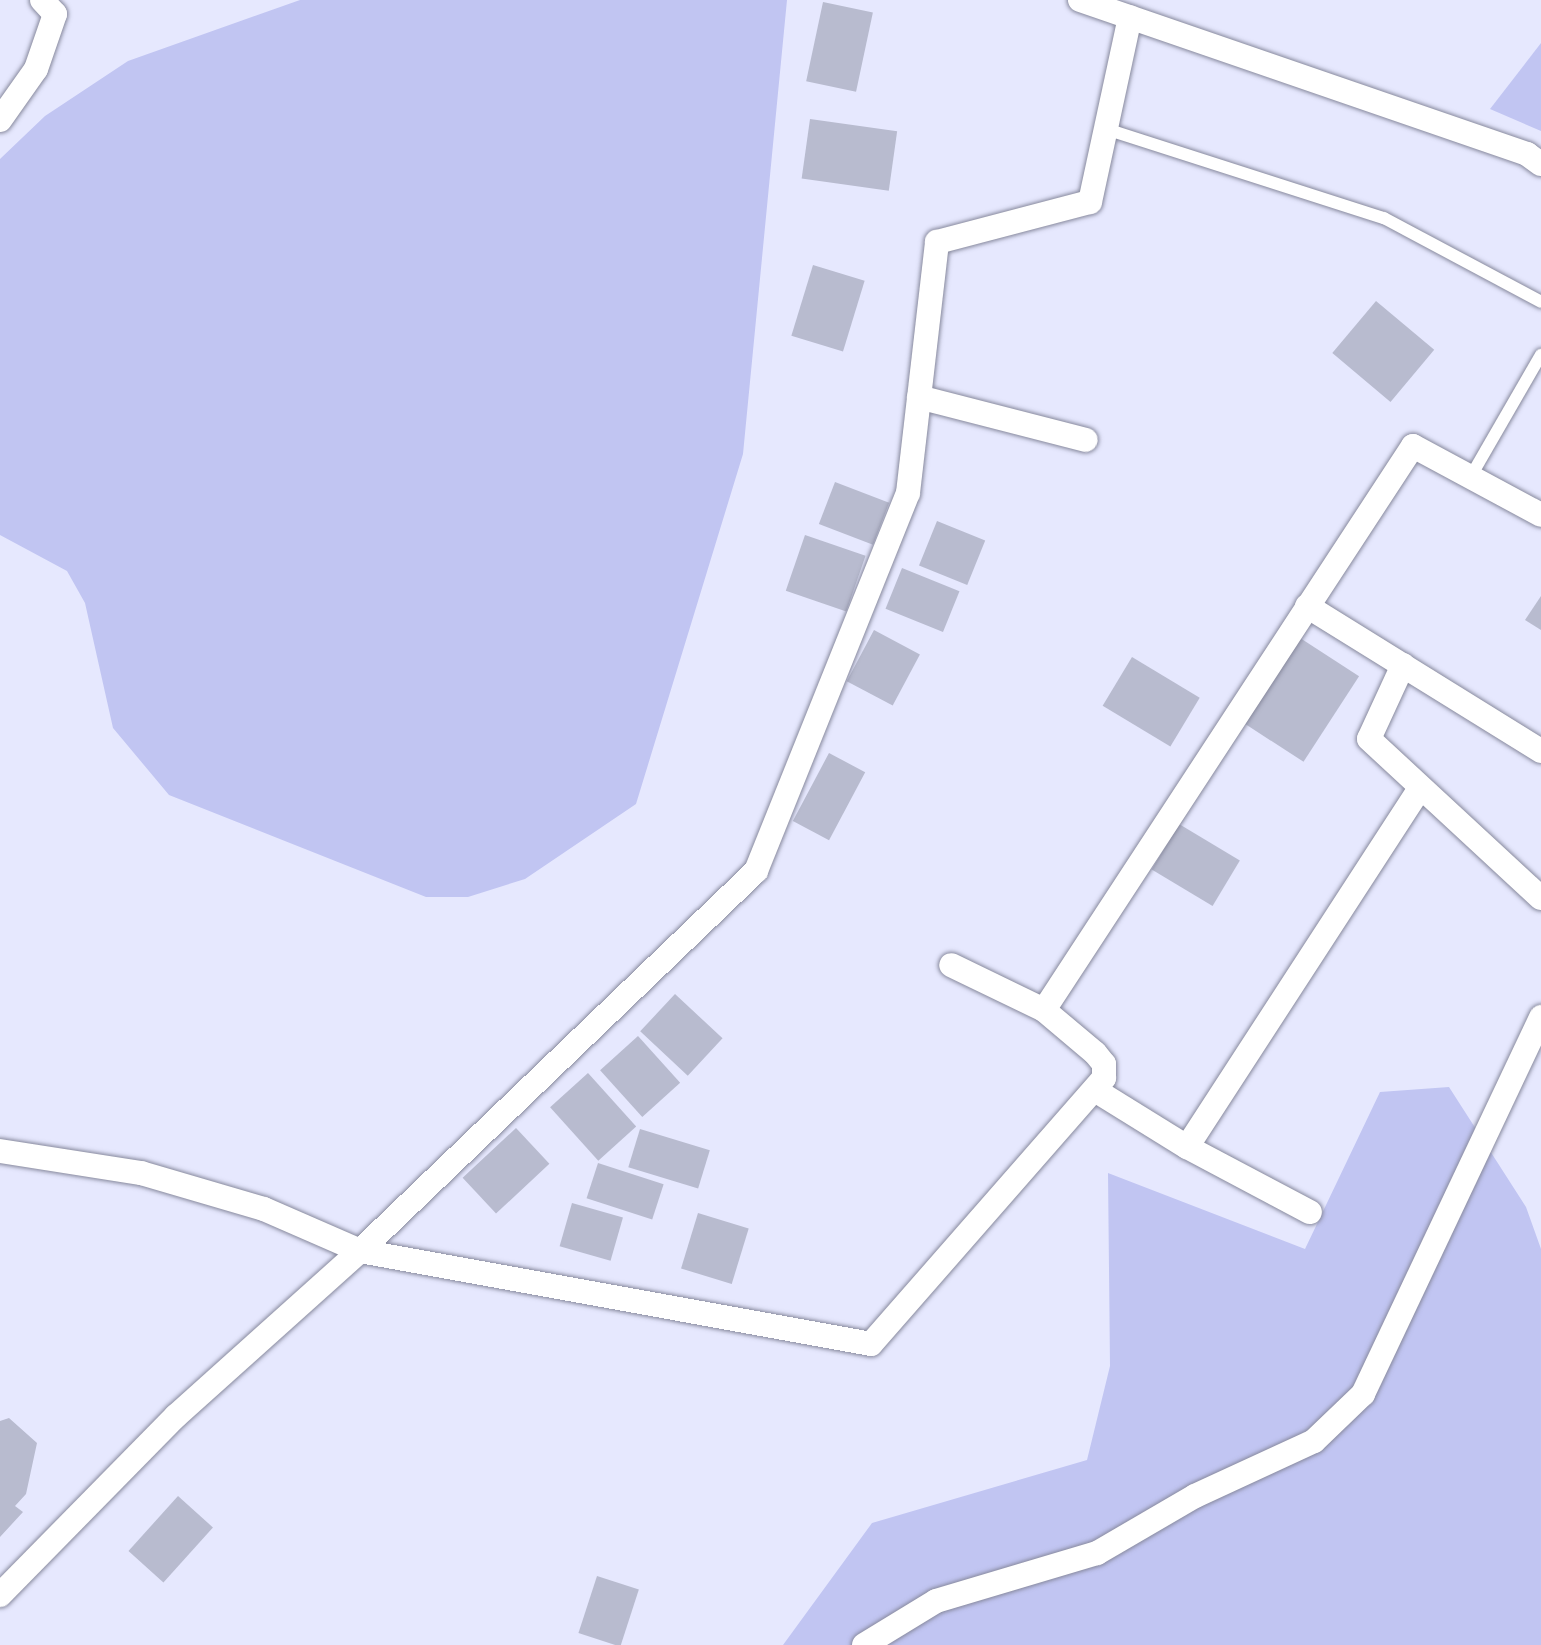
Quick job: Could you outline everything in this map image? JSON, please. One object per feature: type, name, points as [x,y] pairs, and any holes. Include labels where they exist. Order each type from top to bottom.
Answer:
[{"type":"street","points":[[1080,0],[1527,154],[1541,164]]},
{"type":"street","points":[[0,120],[36,69],[54,5]]},
{"type":"street","points":[[0,1595],[176,1416],[360,1251],[756,871],[908,493],[937,242],[1090,202],[1130,17]]},
{"type":"street","points":[[919,397],[1086,440]]},
{"type":"street","points":[[1044,1010],[1413,446],[1541,515]]},
{"type":"street","points":[[1307,606],[1541,751]]},
{"type":"street","points":[[1403,665],[1369,739],[1541,898]]},
{"type":"street","points":[[1187,1147],[1420,788]]},
{"type":"street","points":[[0,1151],[141,1173],[264,1209],[360,1251],[871,1344],[1104,1078],[1104,1064],[1044,1010],[951,965]]},
{"type":"street","points":[[864,1645],[936,1601],[1097,1553],[1195,1496],[1314,1441],[1363,1394],[1541,1017]]},
{"type":"street","points":[[1095,1090],[1187,1147],[1310,1212]]},
{"type":"lane","points":[[1106,129],[1384,218],[1541,302]]},
{"type":"lane","points":[[1471,476],[1541,355]]},
{"type":"shaded area","points":[[300,0],[787,0],[743,454],[636,804],[525,879],[468,897],[426,897],[169,795],[113,728],[85,603],[67,571],[0,535],[0,159],[45,116],[128,61]]},
{"type":"shaded area","points":[[1541,43],[1541,131],[1490,109]]},
{"type":"shaded area","points":[[1449,1087],[1526,1207],[1541,1249],[1541,1645],[783,1645],[872,1523],[1087,1460],[1110,1366],[1108,1173],[1305,1249],[1380,1092]]},
{"type":"building","points":[[823,2],[873,13],[856,92],[806,81]]},
{"type":"building","points":[[810,119],[897,131],[889,191],[802,178]]},
{"type":"building","points":[[813,265],[865,281],[843,352],[791,336]]},
{"type":"building","points":[[1376,301],[1434,350],[1391,402],[1332,353]]},
{"type":"building","points":[[835,482],[889,503],[873,545],[819,524]]},
{"type":"building","points":[[937,521],[985,540],[967,585],[919,566]]},
{"type":"building","points":[[805,535],[866,556],[846,612],[786,591]]},
{"type":"building","points":[[902,568],[959,591],[943,632],[886,609]]},
{"type":"building","points":[[1541,596],[1541,630],[1525,620]]},
{"type":"building","points":[[874,630],[920,654],[893,706],[847,681]]},
{"type":"building","points":[[1297,636],[1359,676],[1304,762],[1241,722]]},
{"type":"building","points":[[1132,657],[1200,698],[1170,747],[1103,706]]},
{"type":"building","points":[[829,753],[865,772],[829,840],[793,821]]},
{"type":"building","points":[[1179,824],[1240,861],[1213,906],[1152,869]]},
{"type":"building","points":[[675,994],[723,1038],[688,1076],[640,1031]]},
{"type":"building","points":[[638,1036],[680,1083],[642,1117],[600,1070]]},
{"type":"building","points":[[588,1073],[636,1127],[598,1161],[550,1107]]},
{"type":"building","points":[[516,1128],[549,1164],[496,1214],[463,1178]]},
{"type":"building","points":[[640,1129],[710,1150],[698,1189],[628,1167]]},
{"type":"building","points":[[598,1163],[664,1184],[652,1220],[587,1198]]},
{"type":"building","points":[[572,1203],[623,1218],[611,1261],[560,1246]]},
{"type":"building","points":[[698,1213],[749,1228],[732,1284],[681,1268]]},
{"type":"building","points":[[9,1418],[37,1443],[26,1494],[15,1506],[23,1512],[0,1537],[0,1421]]},
{"type":"building","points":[[178,1496],[213,1527],[163,1582],[128,1551]]},
{"type":"building","points":[[597,1576],[639,1590],[621,1645],[578,1633]]}]
